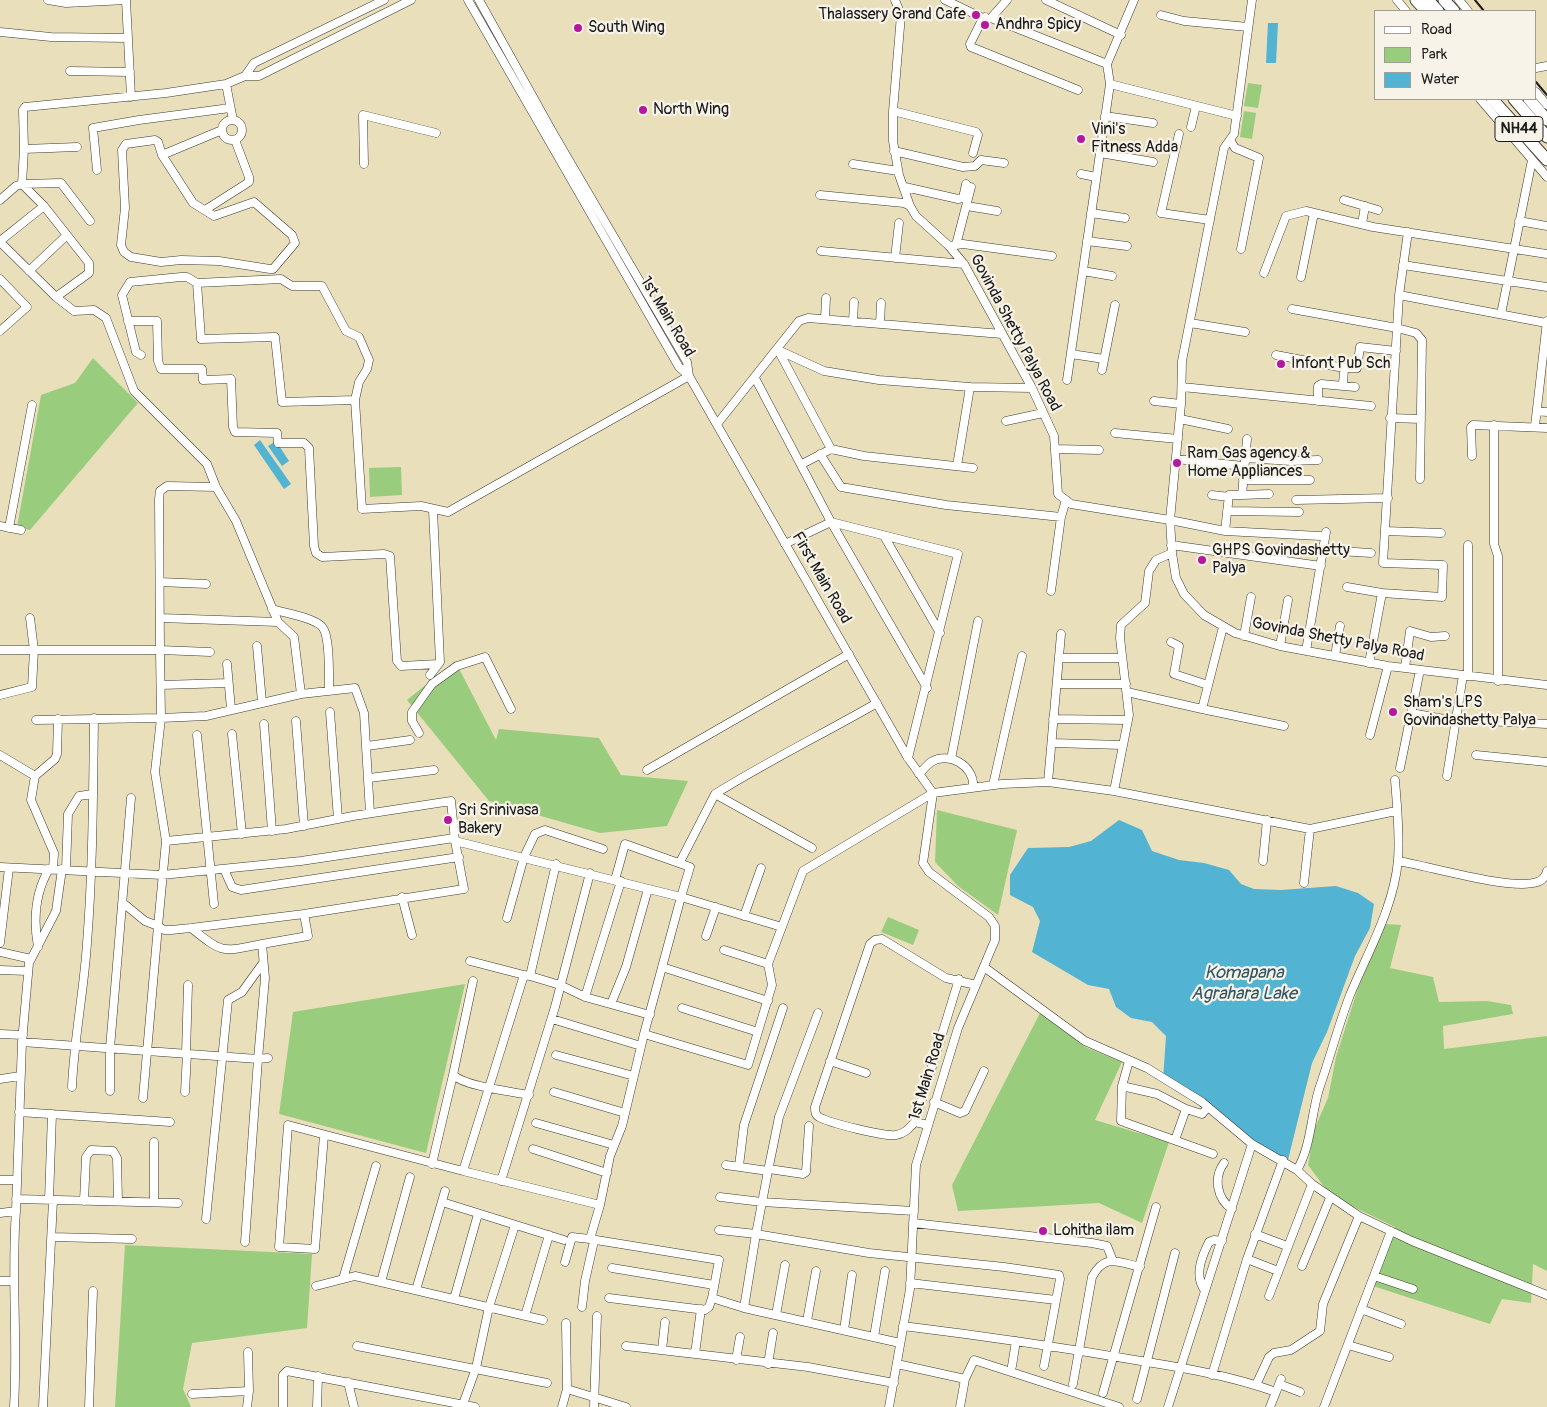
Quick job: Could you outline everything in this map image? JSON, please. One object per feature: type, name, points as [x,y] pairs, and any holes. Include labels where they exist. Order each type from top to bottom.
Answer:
[{"type":"highway","points":[[1407,0],[1416,10]]},
{"type":"highway","points":[[1416,0],[1425,10]]},
{"type":"highway","points":[[1428,0],[1437,10]]},
{"type":"highway","points":[[1437,0],[1446,10]]},
{"type":"highway","points":[[1444,0],[1453,10]]},
{"type":"highway","name":"NH44","points":[[1493,100],[1547,160]]},
{"type":"highway","points":[[1503,100],[1547,152]]},
{"type":"highway","points":[[1515,100],[1547,137]]},
{"type":"highway","name":"NH44","points":[[1523,100],[1547,128]]},
{"type":"highway","points":[[1530,100],[1547,120]]},
{"type":"street","points":[[48,0],[66,3],[126,0],[131,97]]},
{"type":"street","points":[[245,76],[254,63],[384,0]]},
{"type":"street","points":[[56,298],[90,273],[89,263],[44,206],[22,184],[24,149],[23,110],[26,107],[131,97],[226,84],[245,76],[259,76],[411,0]]},
{"type":"street","name":"1st Main Road","points":[[468,0],[679,367],[689,376]]},
{"type":"street","name":"1st Main Road","points":[[479,0],[553,133],[687,362],[689,376]]},
{"type":"street","name":"Govinda Shetty Palya Road","points":[[895,0],[901,15],[893,111],[894,151],[898,171],[910,206],[916,216],[952,245],[1032,388],[1054,436],[1058,494],[1066,500]]},
{"type":"street","points":[[946,0],[1106,64]]},
{"type":"street","points":[[1007,0],[987,18],[970,44],[971,47],[1078,90]]},
{"type":"street","points":[[1046,0],[1121,35]]},
{"type":"street","points":[[1067,380],[1110,84],[1106,64],[1121,35],[1134,0]]},
{"type":"street","name":"Govinda Shetty Palya Road","points":[[1252,0],[1234,134],[1224,148],[1182,361],[1180,420],[1170,520],[1176,578],[1184,594],[1204,615],[1223,627],[1244,636],[1280,646],[1369,663],[1466,675],[1498,681],[1547,685]]},
{"type":"street","points":[[1397,0],[1405,10]]},
{"type":"street","points":[[1459,0],[1467,10]]},
{"type":"street","points":[[1161,15],[1184,21],[1248,27]]},
{"type":"street","points":[[0,32],[51,37],[128,38]]},
{"type":"street","points":[[70,71],[130,72]]},
{"type":"street","points":[[226,84],[232,120]]},
{"type":"street","points":[[1110,84],[1237,116]]},
{"type":"street","points":[[1537,93],[1547,105]]},
{"type":"street","points":[[1481,100],[1547,177]]},
{"type":"street","points":[[1190,127],[1196,106]]},
{"type":"street","points":[[97,170],[93,128],[230,108]]},
{"type":"street","points":[[893,111],[976,132],[978,135],[973,153]]},
{"type":"street","points":[[364,164],[363,115],[436,133]]},
{"type":"street","points":[[1105,116],[1153,123]]},
{"type":"street","points":[[162,155],[222,130],[226,122],[232,120],[238,123],[242,129],[241,135],[235,140],[226,139],[222,130]]},
{"type":"street","points":[[1179,134],[1161,213],[1210,220]]},
{"type":"street","points":[[155,140],[158,142],[162,155],[193,203],[214,216],[254,202],[292,235],[295,243],[273,269],[219,261],[181,260],[161,262],[131,256],[124,252],[122,245],[125,208],[122,150],[126,144],[155,140]]},
{"type":"street","points":[[205,210],[249,182],[250,177],[235,140]]},
{"type":"street","points":[[1230,140],[1236,148],[1259,158],[1242,249]]},
{"type":"street","points":[[24,149],[77,146]]},
{"type":"street","points":[[894,151],[963,167],[975,166],[981,160],[1004,163]]},
{"type":"street","points":[[1100,154],[1152,162]]},
{"type":"street","points":[[1501,314],[1532,160]]},
{"type":"street","points":[[853,164],[898,171]]},
{"type":"street","points":[[1081,174],[1096,177]]},
{"type":"street","points":[[0,200],[16,186],[22,184],[72,182]]},
{"type":"street","points":[[61,183],[90,221]]},
{"type":"street","points":[[905,187],[958,199],[963,198],[969,186],[967,206],[952,245],[963,244],[1052,256]]},
{"type":"street","points":[[820,195],[904,203],[910,206]]},
{"type":"street","points":[[1344,200],[1378,210]]},
{"type":"street","points":[[44,206],[0,242],[56,298],[74,311],[94,310],[106,318],[134,391],[207,464],[216,487],[236,521],[272,610],[278,622],[294,638],[301,694]]},
{"type":"street","points":[[967,206],[997,211]]},
{"type":"street","points":[[1362,224],[1365,206]]},
{"type":"street","points":[[1264,273],[1286,216],[1296,212],[1314,213],[1362,224],[1547,254]]},
{"type":"street","points":[[1091,213],[1125,218]]},
{"type":"street","points":[[1301,277],[1314,213]]},
{"type":"street","points":[[1519,221],[1547,226]]},
{"type":"street","points":[[894,258],[900,223]]},
{"type":"street","points":[[1347,587],[1382,593],[1442,597],[1443,565],[1383,563],[1388,498],[1390,418],[1399,295],[1408,232]]},
{"type":"street","points":[[29,271],[66,235]]},
{"type":"street","points":[[1087,241],[1126,246]]},
{"type":"street","points":[[821,251],[964,264]]},
{"type":"street","points":[[1403,265],[1547,287]]},
{"type":"street","points":[[1083,271],[1112,276]]},
{"type":"street","points":[[141,355],[136,352],[122,295],[128,283],[187,277],[197,283],[281,279],[292,286],[322,286],[346,331],[359,337],[369,360],[367,369],[359,382],[355,400],[362,509],[421,506],[444,513],[456,509],[689,376]]},
{"type":"street","points":[[0,279],[26,306],[0,331]]},
{"type":"street","points":[[197,283],[200,340],[275,337],[282,402],[355,400]]},
{"type":"street","points":[[1399,295],[1547,322],[1544,378],[1534,426]]},
{"type":"street","points":[[825,319],[826,298]]},
{"type":"street","points":[[852,322],[854,302]]},
{"type":"street","points":[[880,324],[881,303]]},
{"type":"street","points":[[1102,370],[1115,305]]},
{"type":"street","points":[[1292,309],[1398,328],[1416,333],[1422,340],[1420,479]]},
{"type":"street","points":[[0,318],[7,325]]},
{"type":"street","points":[[717,424],[778,350],[799,321],[808,318],[1002,334]]},
{"type":"street","points":[[128,321],[157,321],[158,361],[161,369],[202,369],[204,380],[231,379],[235,432],[277,433],[278,443],[304,443],[309,448],[314,546],[316,553],[322,557],[384,554],[390,556],[397,660],[401,666],[438,664]]},
{"type":"street","points":[[1190,322],[1245,332]]},
{"type":"street","points":[[1276,355],[1344,368],[1357,368],[1360,347],[1396,351]]},
{"type":"street","points":[[778,350],[824,371],[903,383],[1032,388]]},
{"type":"street","points":[[778,350],[831,449]]},
{"type":"street","points":[[1070,354],[1104,359]]},
{"type":"street","points":[[1343,386],[1344,368]]},
{"type":"street","name":"First Main Road","points":[[689,376],[908,758],[933,792]]},
{"type":"street","points":[[754,378],[802,464],[831,522],[927,688]]},
{"type":"street","points":[[1318,401],[1318,386],[1321,384],[1355,387]]},
{"type":"street","points":[[957,466],[970,387]]},
{"type":"street","points":[[1182,387],[1371,406]]},
{"type":"street","points":[[1154,401],[1181,404]]},
{"type":"street","points":[[9,528],[32,405]]},
{"type":"street","points":[[1537,411],[1547,412]]},
{"type":"street","points":[[1006,421],[1043,413]]},
{"type":"street","points":[[1390,418],[1421,419]]},
{"type":"street","points":[[1180,420],[1228,429]]},
{"type":"street","points":[[1472,456],[1471,427],[1477,424],[1547,428]]},
{"type":"street","points":[[1494,425],[1494,544],[1498,556],[1498,681]]},
{"type":"street","points":[[1115,433],[1178,439]]},
{"type":"street","points":[[1242,495],[1247,439]]},
{"type":"street","points":[[802,464],[831,449],[864,456],[973,468]]},
{"type":"street","points":[[1055,449],[1099,450]]},
{"type":"street","points":[[820,454],[837,484],[841,487],[946,505],[1061,517]]},
{"type":"street","points":[[1176,459],[1244,462],[1318,460]]},
{"type":"street","points":[[1242,480],[1310,480]]},
{"type":"street","points":[[143,1098],[166,841],[155,772],[161,718],[160,491],[167,486],[177,485],[216,487]]},
{"type":"street","points":[[1212,495],[1229,497],[1269,494]]},
{"type":"street","points":[[1225,531],[1229,497]]},
{"type":"street","points":[[1296,500],[1388,498]]},
{"type":"street","points":[[1051,591],[1061,517],[1066,500],[1071,504],[1225,531],[1323,534],[1324,550],[1306,651]]},
{"type":"street","points":[[430,675],[440,662],[433,510]]},
{"type":"street","points":[[1227,511],[1299,512]]},
{"type":"street","points":[[785,544],[831,522],[958,554],[927,688],[908,758]]},
{"type":"street","points":[[0,526],[21,530]]},
{"type":"street","points":[[1385,531],[1441,533]]},
{"type":"street","points":[[884,536],[940,633]]},
{"type":"street","points":[[1447,776],[1456,720],[1466,675],[1468,545]]},
{"type":"street","points":[[1114,790],[1128,720],[1127,688],[1120,638],[1122,626],[1144,603],[1149,570],[1156,560],[1172,549],[1321,566]]},
{"type":"street","points":[[1324,550],[1371,553]]},
{"type":"street","points":[[160,582],[206,584]]},
{"type":"street","points":[[1369,663],[1382,593]]},
{"type":"street","points":[[1244,636],[1251,597]]},
{"type":"street","points":[[1280,646],[1288,600]]},
{"type":"street","points":[[272,610],[316,622],[323,628],[326,637],[329,690]]},
{"type":"street","points":[[0,695],[32,687],[34,650],[30,618]]},
{"type":"street","points":[[160,618],[278,622]]},
{"type":"street","points":[[951,759],[978,621]]},
{"type":"street","points":[[1335,656],[1340,626]]},
{"type":"street","points":[[1202,708],[1223,627]]},
{"type":"street","points":[[1405,668],[1410,631],[1432,637],[1445,636]]},
{"type":"street","points":[[1048,782],[1061,634]]},
{"type":"street","points":[[1171,642],[1179,646],[1174,674],[1187,680],[1208,685]]},
{"type":"street","points":[[257,646],[262,702]]},
{"type":"street","points":[[0,650],[160,650],[210,652]]},
{"type":"street","points":[[647,770],[848,654]]},
{"type":"street","points":[[993,784],[1022,656]]},
{"type":"street","points":[[419,733],[412,721],[412,712],[432,684],[457,666],[485,658],[511,709]]},
{"type":"street","points":[[1059,658],[1122,658]]},
{"type":"street","points":[[227,664],[231,709]]},
{"type":"street","points":[[422,666],[430,675],[432,684]]},
{"type":"street","points":[[1370,735],[1388,666]]},
{"type":"street","points":[[1400,768],[1420,670]]},
{"type":"street","points":[[161,685],[228,683]]},
{"type":"street","points":[[1057,684],[1127,688],[1202,708],[1284,726]]},
{"type":"street","points":[[36,720],[206,716],[301,694],[355,688],[364,714],[370,813]]},
{"type":"street","points":[[680,862],[694,831],[715,794],[773,758],[819,736],[877,703]]},
{"type":"street","points":[[330,712],[338,819]]},
{"type":"street","points":[[1411,713],[1456,720]]},
{"type":"street","points":[[72,1087],[74,1045],[87,946],[93,871],[94,718]]},
{"type":"street","points":[[38,947],[34,926],[39,886],[51,869],[54,853],[31,800],[35,776],[55,759],[57,754],[58,719]]},
{"type":"street","points":[[1053,719],[1128,720]]},
{"type":"street","points":[[296,721],[304,826]]},
{"type":"street","points":[[1484,721],[1547,724]]},
{"type":"street","points":[[264,724],[272,831]]},
{"type":"street","points":[[232,734],[242,834]]},
{"type":"street","points":[[197,735],[214,904]]},
{"type":"street","points":[[367,746],[410,740]]},
{"type":"street","points":[[1052,742],[1122,745]]},
{"type":"street","points":[[0,755],[35,776]]},
{"type":"street","points":[[1476,756],[1547,762]]},
{"type":"street","points":[[919,774],[931,762],[951,759],[962,763],[969,770],[973,779],[973,787]]},
{"type":"street","points":[[369,778],[434,770]]},
{"type":"street","points":[[1297,1170],[1303,1156],[1316,1101],[1350,996],[1378,936],[1398,861],[1395,780]]},
{"type":"street","points":[[644,1034],[748,1065],[772,985],[768,964],[803,871],[933,792],[993,784],[1048,782],[1114,790],[1310,829],[1396,810]]},
{"type":"street","name":"1st Main Road","points":[[889,1407],[910,1283],[916,1165],[958,1028],[995,940],[995,926],[990,917],[929,872],[923,863],[933,792]]},
{"type":"street","points":[[14,1407],[17,1375],[13,1281],[20,1076],[28,971],[56,911],[64,869],[68,814],[79,796],[93,794]]},
{"type":"street","points":[[715,794],[812,848]]},
{"type":"street","points":[[110,1090],[110,1048],[131,798]]},
{"type":"street","points":[[123,903],[144,920],[171,930],[304,914],[464,888],[455,840],[451,801],[370,813],[272,831],[166,841]]},
{"type":"street","points":[[1263,861],[1267,820]]},
{"type":"street","points":[[1304,883],[1310,829]]},
{"type":"street","points":[[507,918],[524,857],[535,834],[545,830],[604,848]]},
{"type":"street","points":[[0,867],[162,875],[455,840],[648,888],[782,927]]},
{"type":"street","points":[[582,1307],[592,1240],[607,1173],[625,1113],[644,1034],[690,867],[625,844],[618,881],[585,997]]},
{"type":"street","points":[[224,869],[232,886],[241,890],[459,857]]},
{"type":"street","points":[[1398,861],[1490,880],[1518,883],[1536,883],[1546,875],[1547,871]]},
{"type":"street","points":[[463,1171],[488,1087],[527,975],[556,864]]},
{"type":"street","points":[[0,943],[9,868]]},
{"type":"street","points":[[744,916],[761,868]]},
{"type":"street","points":[[501,1181],[552,1019],[590,873]]},
{"type":"street","points":[[611,1004],[626,967],[648,888]]},
{"type":"street","points":[[402,897],[412,935]]},
{"type":"street","points":[[706,936],[716,907]]},
{"type":"street","points":[[191,928],[217,948],[233,950],[308,936],[304,914]]},
{"type":"street","points":[[959,980],[915,1122],[907,1132],[894,1136],[842,1125],[818,1116],[815,1107],[870,944],[875,940],[882,939],[946,978],[959,980],[976,985]]},
{"type":"street","points":[[245,1242],[265,978],[262,944]]},
{"type":"street","points":[[724,950],[768,964]]},
{"type":"street","points":[[0,952],[32,959]]},
{"type":"street","points":[[470,961],[560,984],[585,997],[650,1015]]},
{"type":"street","points":[[206,1219],[228,1000],[242,992],[264,963]]},
{"type":"street","points":[[662,967],[768,1001]]},
{"type":"street","points":[[984,967],[1085,1040],[1147,1068],[1208,1107],[1252,1144],[1283,1160],[1330,1198],[1359,1216],[1547,1295]]},
{"type":"street","points":[[0,970],[28,971]]},
{"type":"street","points":[[432,1164],[473,981]]},
{"type":"street","points":[[185,1092],[188,985]]},
{"type":"street","points":[[682,1008],[758,1032]]},
{"type":"street","points":[[739,1166],[744,1124],[783,1008]]},
{"type":"street","points":[[744,1308],[756,1234],[779,1117],[818,1013]]},
{"type":"street","points":[[552,1019],[641,1046]]},
{"type":"street","points":[[0,1034],[74,1045],[222,1057],[268,1058]]},
{"type":"street","points":[[556,1055],[634,1076]]},
{"type":"street","points":[[830,1061],[866,1073]]},
{"type":"street","points":[[1129,1061],[1122,1086],[1121,1121],[1213,1154]]},
{"type":"street","points":[[934,1102],[960,1113],[966,1111],[984,1071]]},
{"type":"street","points":[[0,1074],[20,1076]]},
{"type":"street","points":[[453,1075],[458,1079],[528,1095]]},
{"type":"street","points":[[0,1079],[20,1076]]},
{"type":"street","points":[[1122,1086],[1157,1094],[1186,1109],[1202,1114],[1208,1107]]},
{"type":"street","points":[[1170,1101],[1175,1086]]},
{"type":"street","points":[[554,1092],[625,1113]]},
{"type":"street","points":[[1174,1140],[1186,1109]]},
{"type":"street","points":[[19,1112],[170,1122]]},
{"type":"street","points":[[43,1407],[52,1237],[50,1200],[52,1114]]},
{"type":"street","points":[[915,1122],[928,1126]]},
{"type":"street","points":[[536,1123],[614,1145]]},
{"type":"street","points":[[324,1135],[315,1249],[279,1248],[288,1125],[432,1164],[600,1205]]},
{"type":"street","points":[[726,1165],[803,1174],[806,1172],[809,1126]]},
{"type":"street","points":[[154,1142],[154,1202]]},
{"type":"street","points":[[1168,1407],[1252,1144]]},
{"type":"street","points":[[533,1149],[607,1173]]},
{"type":"street","points":[[84,1200],[86,1157],[91,1150],[106,1150],[113,1151],[117,1158],[118,1201]]},
{"type":"street","points":[[1212,1375],[1255,1234],[1283,1160]]},
{"type":"street","points":[[1224,1164],[1220,1168],[1218,1187],[1223,1200],[1232,1209]]},
{"type":"street","points":[[343,1279],[376,1166]]},
{"type":"street","points":[[381,1282],[410,1177]]},
{"type":"street","points":[[0,1180],[17,1180]]},
{"type":"street","points":[[1269,1296],[1312,1184]]},
{"type":"street","points":[[416,1290],[445,1191]]},
{"type":"street","points":[[720,1197],[762,1202],[914,1211]]},
{"type":"street","points":[[1302,1266],[1330,1198]]},
{"type":"street","points":[[16,1199],[178,1202]]},
{"type":"street","points":[[442,1202],[564,1240]]},
{"type":"street","points":[[1100,1400],[1115,1356],[1156,1207]]},
{"type":"street","points":[[0,1213],[16,1210]]},
{"type":"street","points":[[454,1299],[478,1214]]},
{"type":"street","points":[[1256,1385],[1268,1357],[1274,1353],[1290,1350],[1320,1331],[1323,1304],[1359,1216]]},
{"type":"street","points":[[913,1223],[1092,1243],[1107,1246],[1113,1261]]},
{"type":"street","points":[[462,1406],[476,1368],[489,1308],[514,1225]]},
{"type":"street","points":[[719,1230],[756,1234],[826,1247],[1057,1274],[1060,1279],[1044,1366]]},
{"type":"street","points":[[1324,1407],[1391,1231]]},
{"type":"street","points":[[1255,1234],[1288,1246]]},
{"type":"street","points":[[524,1316],[549,1236]]},
{"type":"street","points":[[52,1237],[132,1239]]},
{"type":"street","points":[[565,1262],[572,1237],[719,1260]]},
{"type":"street","points":[[1205,1290],[1199,1283],[1198,1276],[1202,1259],[1209,1242],[1214,1240],[1222,1242]]},
{"type":"street","points":[[609,1298],[708,1309],[712,1298],[721,1250]]},
{"type":"street","points":[[1137,1399],[1175,1253]]},
{"type":"street","points":[[1247,1259],[1278,1271]]},
{"type":"street","points":[[1073,1384],[1092,1277],[1104,1261],[1140,1267]]},
{"type":"street","points":[[776,1315],[785,1265]]},
{"type":"street","points":[[612,1268],[714,1285]]},
{"type":"street","points":[[807,1322],[816,1270]]},
{"type":"street","points":[[874,1337],[885,1272]]},
{"type":"street","points":[[844,1330],[852,1275]]},
{"type":"street","points":[[316,1286],[355,1276],[543,1320]]},
{"type":"street","points":[[1374,1276],[1413,1290]]},
{"type":"street","points":[[0,1281],[13,1281]]},
{"type":"street","points":[[910,1283],[1056,1300]]},
{"type":"street","points":[[89,1407],[93,1291]]},
{"type":"street","points":[[712,1298],[744,1308],[900,1343]]},
{"type":"street","points":[[695,1354],[701,1309]]},
{"type":"street","points":[[1361,1309],[1401,1324]]},
{"type":"street","points":[[594,1407],[596,1398],[597,1316]]},
{"type":"street","points":[[662,1350],[665,1322]]},
{"type":"street","points":[[562,1407],[567,1389],[566,1323]]},
{"type":"street","points":[[903,1326],[1016,1340],[1180,1367],[1241,1380],[1276,1392]]},
{"type":"street","points":[[768,1364],[773,1333]]},
{"type":"street","points":[[736,1360],[740,1337]]},
{"type":"street","points":[[1012,1366],[1016,1340]]},
{"type":"street","points":[[1348,1344],[1389,1356]]},
{"type":"street","points":[[357,1346],[547,1383]]},
{"type":"street","points":[[626,1346],[768,1364],[808,1367],[894,1383]]},
{"type":"street","points":[[247,1407],[249,1391],[248,1352]]},
{"type":"street","points":[[960,1407],[965,1378],[974,1360],[1117,1407]]},
{"type":"street","points":[[897,1364],[965,1378]]},
{"type":"street","points":[[283,1407],[284,1372],[287,1371],[475,1407]]},
{"type":"street","points":[[317,1407],[318,1376]]},
{"type":"street","points":[[348,1382],[354,1407]]},
{"type":"street","points":[[1270,1407],[1280,1382],[1300,1392]]},
{"type":"street","points":[[567,1389],[626,1407]]},
{"type":"street","points":[[192,1394],[249,1391]]},
{"type":"green space","points":[[1248,83],[1262,85],[1258,108],[1244,106]]},
{"type":"green space","points":[[1244,111],[1256,113],[1252,139],[1240,137]]},
{"type":"green space","points":[[93,358],[138,403],[30,530],[17,527],[41,395],[75,383]]},
{"type":"green space","points":[[401,467],[402,495],[370,497],[369,468]]},
{"type":"green space","points":[[455,661],[496,740],[499,729],[599,738],[621,775],[688,781],[667,826],[600,833],[489,801],[407,700]]},
{"type":"green space","points":[[937,810],[1017,830],[998,915],[958,886],[935,862]]},
{"type":"green space","points":[[888,917],[919,930],[913,945],[881,932]]},
{"type":"green space","points":[[1385,924],[1401,925],[1390,968],[1433,977],[1439,1002],[1487,1001],[1511,1005],[1513,1014],[1443,1026],[1444,1049],[1547,1036],[1547,1271],[1533,1264],[1531,1303],[1502,1299],[1490,1324],[1373,1286],[1395,1227],[1331,1196],[1308,1165],[1314,1130],[1328,1098],[1336,1057],[1358,988]]},
{"type":"green space","points":[[465,984],[426,1153],[279,1114],[293,1012]]},
{"type":"green space","points":[[1041,1011],[1085,1047],[1122,1062],[1095,1120],[1169,1142],[1142,1223],[1099,1203],[958,1211],[952,1185]]},
{"type":"green space","points":[[125,1245],[312,1254],[307,1328],[192,1343],[183,1389],[191,1407],[115,1407]]},
{"type":"water","points":[[1268,23],[1278,23],[1276,63],[1266,63]]},
{"type":"water","points":[[260,440],[291,484],[284,489],[254,445]]},
{"type":"water","points":[[276,441],[289,461],[282,466],[268,446]]},
{"type":"water","name":"Komapana Agrahara Lake","points":[[1119,820],[1142,830],[1152,851],[1179,860],[1204,863],[1229,870],[1241,884],[1254,889],[1281,890],[1336,886],[1358,893],[1374,904],[1370,928],[1355,956],[1327,1032],[1312,1063],[1286,1168],[1163,1080],[1166,1036],[1152,1022],[1131,1018],[1116,1007],[1109,989],[1088,985],[1032,952],[1040,921],[1033,907],[1010,895],[1010,875],[1028,848],[1069,847],[1091,841]]},
{"type":"railway","points":[[1475,0],[1483,10]]},
{"type":"railway","points":[[1537,83],[1547,95]]},
{"type":"place","name":"Thalassery Grand Cafe","points":[[976,15]]},
{"type":"place","name":"Andhra Spicy","points":[[985,25]]},
{"type":"place","name":"South Wing","points":[[578,28]]},
{"type":"place","name":"North Wing","points":[[643,110]]},
{"type":"place","name":"Vini's Fitness Adda","points":[[1081,139]]},
{"type":"place","name":"Infont Pub Sch","points":[[1281,364]]},
{"type":"place","name":"Ram Gas agency & Home Appliances","points":[[1177,463]]},
{"type":"place","name":"GHPS Govindashetty Palya","points":[[1202,560]]},
{"type":"place","name":"Sham's LPS Govindashetty Palya","points":[[1393,712]]},
{"type":"place","name":"Sri Srinivasa Bakery","points":[[448,820]]},
{"type":"place","name":"Lohitha ilam","points":[[1043,1231]]}]
